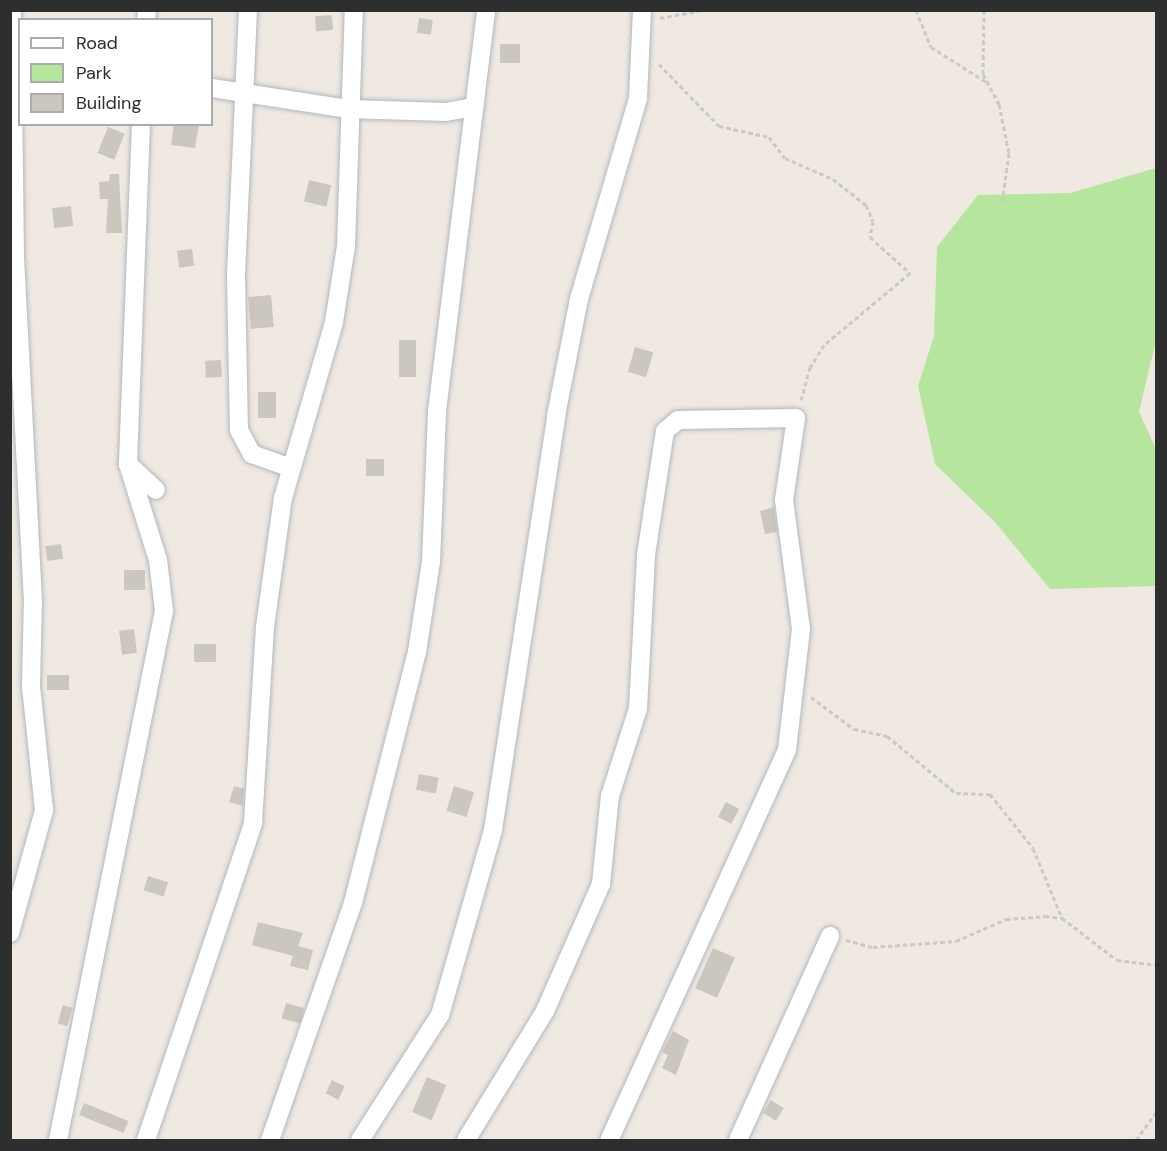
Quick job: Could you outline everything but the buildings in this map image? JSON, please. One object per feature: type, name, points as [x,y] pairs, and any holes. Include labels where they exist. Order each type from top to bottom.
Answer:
[{"type":"street","points":[[10,933],[44,810],[31,686],[33,601],[15,255],[12,10]]},
{"type":"street","points":[[248,10],[236,276],[239,430],[252,454],[291,468]]},
{"type":"street","points":[[146,1140],[253,823],[265,627],[291,468],[331,332],[346,246],[347,109],[354,10]]},
{"type":"street","points":[[270,1140],[353,903],[417,652],[431,562],[437,411],[486,10]]},
{"type":"street","points":[[360,1140],[440,1015],[493,830],[556,416],[579,299],[638,98],[642,15]]},
{"type":"street","points":[[213,88],[347,109],[446,112],[475,107]]},
{"type":"street","points":[[58,1140],[164,611],[158,560],[128,464],[141,126]]},
{"type":"street","points":[[466,1140],[545,1011],[601,884],[610,796],[638,710],[646,555],[665,431],[678,420],[796,418],[784,500],[801,629],[797,686],[787,750],[609,1140]]},
{"type":"street","points":[[128,464],[156,490]]},
{"type":"street","points":[[738,1140],[830,936]]},
{"type":"path","points":[[642,15],[702,10]]},
{"type":"path","points":[[916,10],[931,47],[988,83]]},
{"type":"path","points":[[984,10],[981,48],[988,83],[999,104],[1009,153],[1002,203]]},
{"type":"path","points":[[640,52],[654,58],[719,126],[769,137],[785,158],[833,179],[866,204],[873,221],[870,237],[910,273],[824,345],[810,367],[796,418]]},
{"type":"path","points":[[797,686],[854,729],[887,736],[956,793],[990,794],[1034,848],[1062,918],[1117,960],[1156,965]]},
{"type":"path","points":[[830,936],[873,946],[956,941],[1006,919],[1062,918]]},
{"type":"path","points":[[1136,1140],[1156,1112]]},
{"type":"green space","points":[[1156,168],[1156,340],[1139,412],[1156,449],[1156,586],[1050,589],[995,522],[935,464],[918,386],[934,336],[937,247],[978,195],[1070,193]]}]
